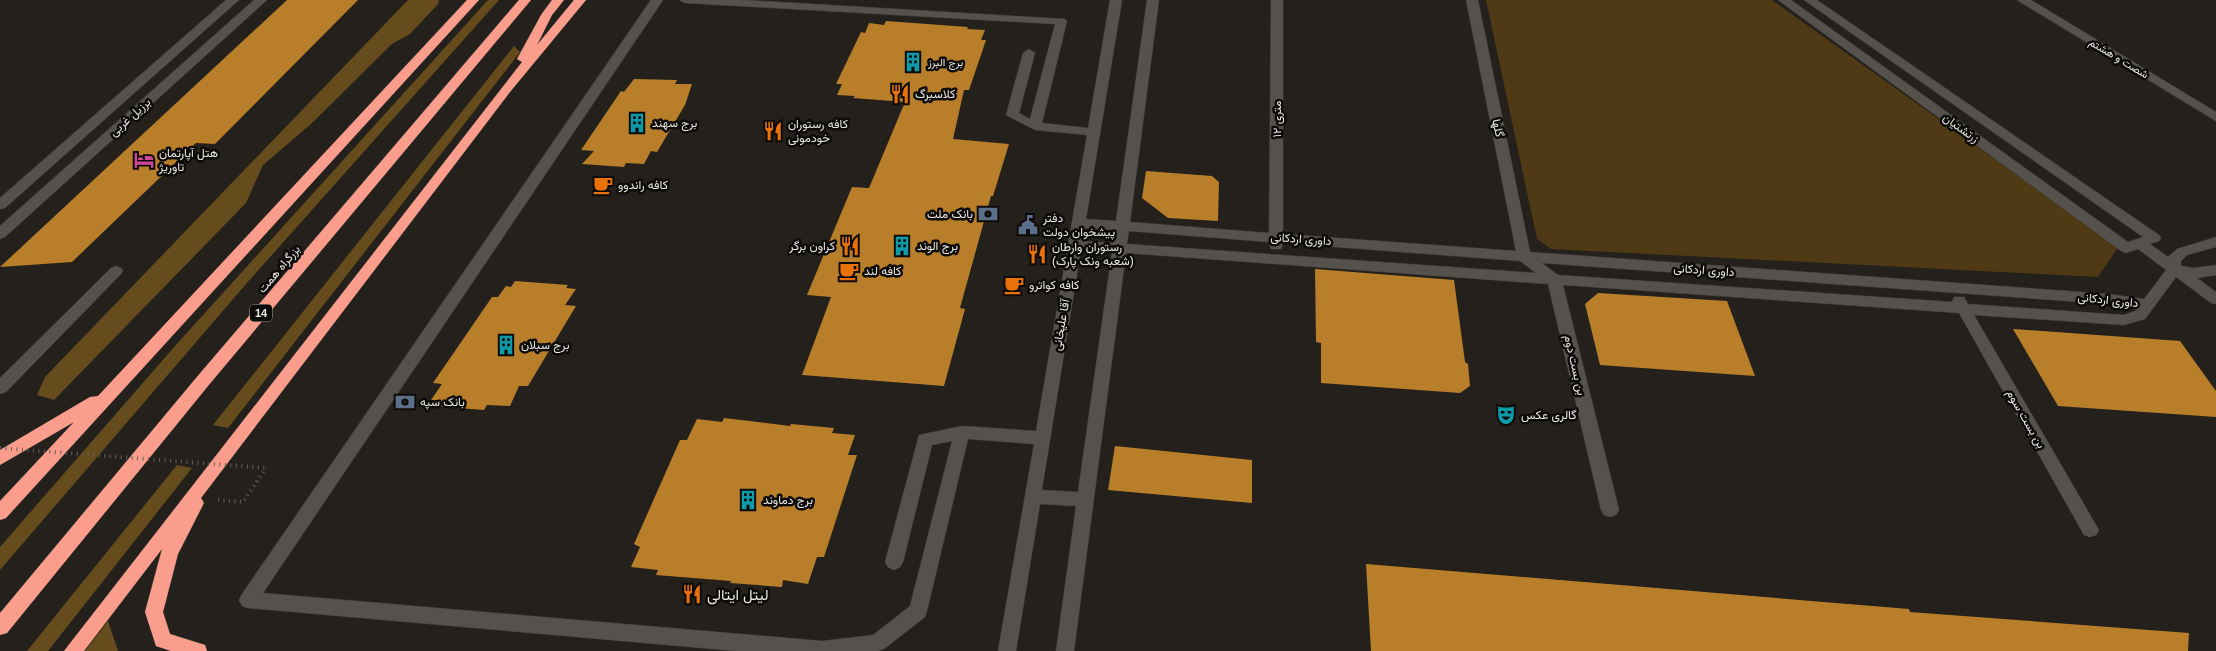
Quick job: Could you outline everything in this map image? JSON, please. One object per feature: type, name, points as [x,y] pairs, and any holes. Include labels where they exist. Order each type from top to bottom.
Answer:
[{"type":"highway","points":[[0,513],[472,0]]},
{"type":"highway","name":"بزرگراه همت","points":[[0,627],[196,389],[525,0]]},
{"type":"highway","points":[[506,89],[547,15],[558,0]]},
{"type":"highway","points":[[73,651],[506,89],[580,0]]},
{"type":"highway","points":[[0,458],[110,392]]},
{"type":"highway","points":[[198,651],[163,640],[154,612],[169,554],[214,468]]},
{"type":"street","name":"برزیل غربی","points":[[0,205],[233,0]]},
{"type":"street","name":"برزیل غربی","points":[[0,234],[261,0]]},
{"type":"street","points":[[657,0],[248,600],[822,650],[877,643],[918,611],[962,432]]},
{"type":"street","points":[[685,0],[1061,21],[1035,126]]},
{"type":"street","name":"آقا علیخانی","points":[[1007,651],[1116,0]]},
{"type":"street","points":[[1065,651],[1152,0]]},
{"type":"street","name":"۱۲ متری","points":[[1276,259],[1277,0]]},
{"type":"street","name":"گلها","points":[[1472,0],[1524,257]]},
{"type":"street","name":"زرتشتیان","points":[[1784,0],[2126,248],[2154,238],[1810,0]]},
{"type":"street","name":"شصت و هشتم","points":[[2023,0],[2216,116]]},
{"type":"street","points":[[1029,53],[1012,115],[1035,126],[1094,132]]},
{"type":"street","name":"داوری اردکانی","points":[[1078,223],[2109,299],[2149,305]]},
{"type":"street","points":[[2149,305],[2174,269],[2174,259],[2182,252],[2216,242]]},
{"type":"street","points":[[2139,243],[2216,299]]},
{"type":"street","name":"داوری اردکانی","points":[[1075,244],[2124,320],[2140,315],[2149,305]]},
{"type":"street","points":[[1524,257],[1554,279]]},
{"type":"street","points":[[2174,269],[2194,273],[2216,270]]},
{"type":"street","points":[[0,388],[116,271]]},
{"type":"street","name":"بن بست دوم","points":[[1554,279],[1610,510]]},
{"type":"street","name":"بن بست سوم","points":[[1953,289],[1962,308],[2090,530]]},
{"type":"street","points":[[894,562],[925,440],[962,432],[1042,438]]},
{"type":"street","points":[[1033,496],[1085,500]]},
{"type":"path","points":[[0,448],[266,468],[243,502]]},
{"type":"shaded area","points":[[408,0],[439,0],[438,4],[410,34],[392,44],[311,124],[263,165],[246,203],[54,400],[37,395],[45,377]]},
{"type":"shaded area","points":[[488,0],[499,0],[246,284],[0,570],[0,547],[175,346]]},
{"type":"shaded area","points":[[1486,0],[1772,0],[2118,247],[2098,277],[1551,249],[1537,239]]},
{"type":"shaded area","points":[[514,46],[520,52],[228,428],[213,425]]},
{"type":"shaded area","points":[[177,465],[192,468],[48,651],[27,651]]},
{"type":"shaded area","points":[[108,621],[118,651],[85,651]]},
{"type":"building","points":[[287,0],[358,0],[215,144],[196,143],[72,262],[0,267]]},
{"type":"building","points":[[886,21],[985,30],[981,40],[986,40],[969,90],[964,90],[953,139],[1009,144],[993,196],[991,196],[960,308],[965,309],[944,386],[802,375],[831,297],[807,295],[852,187],[869,188],[905,102],[837,95],[842,84],[836,84],[861,32],[865,33],[869,23],[884,25]]},
{"type":"building","name":"برج سهند","points":[[634,79],[677,80],[675,84],[692,84],[685,105],[657,152],[651,151],[644,164],[626,163],[624,167],[582,164],[594,151],[581,150],[621,91],[624,92]]},
{"type":"building","points":[[1146,171],[1212,176],[1219,182],[1218,221],[1168,218],[1142,198]]},
{"type":"building","points":[[1315,269],[1454,280],[1470,386],[1460,393],[1321,383],[1321,343],[1316,342]]},
{"type":"building","name":"برج سبلان","points":[[515,281],[568,285],[566,288],[576,289],[565,305],[576,306],[528,386],[519,386],[510,406],[487,405],[484,410],[432,406],[436,401],[431,400],[442,384],[433,383],[492,297],[498,297],[506,286],[511,287]]},
{"type":"building","points":[[1598,293],[1727,301],[1755,376],[1600,365],[1585,304]]},
{"type":"building","points":[[2013,329],[2180,341],[2216,391],[2216,417],[2058,406]]},
{"type":"building","name":"برج دماوند","points":[[724,418],[790,426],[791,424],[834,428],[832,433],[855,435],[848,455],[857,455],[824,557],[817,557],[808,584],[783,580],[782,587],[730,583],[731,581],[656,575],[658,570],[631,567],[640,547],[634,544],[680,440],[687,440],[697,419],[722,422]]},
{"type":"building","points":[[1115,446],[1252,460],[1252,503],[1108,490]]},
{"type":"building","points":[[1366,564],[1909,609],[1910,612],[2189,633],[2188,651],[1371,651]]},
{"type":"place","name":"برج البرز","points":[[913,62]]},
{"type":"place","name":"کلاسبرگ","points":[[900,94]]},
{"type":"place","name":"برج سهند","points":[[637,123]]},
{"type":"place","name":"کافه رستوران خودمونی","points":[[773,131]]},
{"type":"place","name":"هتل آپارتمان تاوریژ","points":[[144,160]]},
{"type":"place","name":"کافه راندوو","points":[[603,185]]},
{"type":"place","name":"بانک ملت","points":[[988,214]]},
{"type":"place","name":"دفتر پیشخوان دولت","points":[[1028,225]]},
{"type":"place","name":"کراون برگر","points":[[850,246]]},
{"type":"place","name":"برج الوند","points":[[902,246]]},
{"type":"place","name":"رستوران وارطان (شعبه ونک پارک)","points":[[1037,254]]},
{"type":"place","name":"کافه لند","points":[[849,271]]},
{"type":"place","name":"کافه کواترو","points":[[1014,285]]},
{"type":"place","name":"برج سبلان","points":[[506,345]]},
{"type":"place","name":"بانک سپه","points":[[405,402]]},
{"type":"place","name":"گالری عکس","points":[[1506,415]]},
{"type":"place","name":"برج دماوند","points":[[748,500]]},
{"type":"place","name":"لیتل ایتالی","points":[[692,594]]}]
